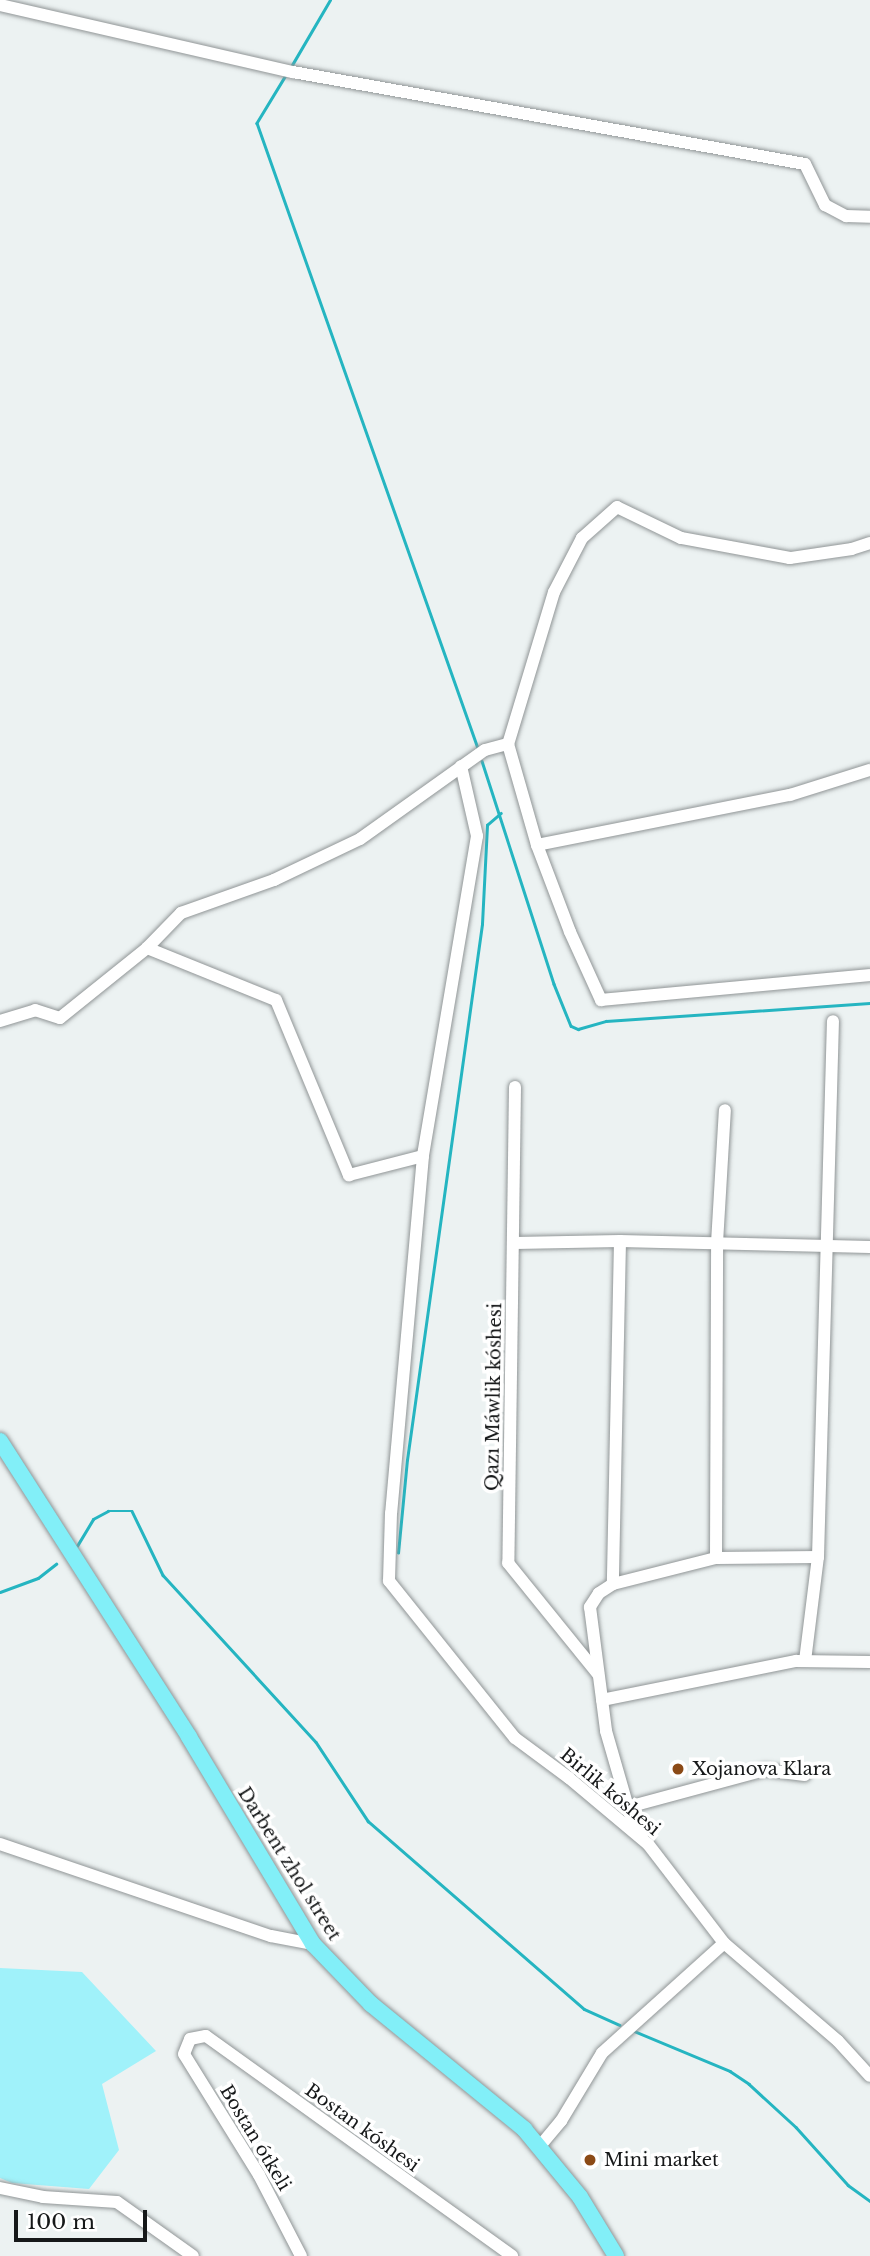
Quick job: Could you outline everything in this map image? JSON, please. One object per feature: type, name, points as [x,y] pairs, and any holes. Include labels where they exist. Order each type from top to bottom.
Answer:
[{"type":"main road","name":"Darbent zhol street","points":[[0,1441],[189,1737],[313,1944],[371,2004],[524,2129],[580,2197],[616,2256]]},
{"type":"street","points":[[0,5],[293,72],[805,164],[825,205],[846,216],[870,217]]},
{"type":"street","points":[[870,542],[852,549],[790,558],[681,538],[617,507],[582,538],[554,592],[508,744],[537,845],[570,932],[601,1000],[826,976],[870,975]]},
{"type":"street","points":[[0,1021],[35,1010],[60,1018],[147,948],[181,913],[274,880],[359,839],[485,750],[508,744]]},
{"type":"street","points":[[147,948],[276,1000],[349,1175],[423,1156],[477,836],[461,766]]},
{"type":"street","points":[[537,845],[790,795],[870,770]]},
{"type":"street","points":[[805,1661],[818,1557],[832,1021]]},
{"type":"street","name":"Qazı Máwlik kóshesi","points":[[515,1087],[515,1243],[508,1563],[599,1676]]},
{"type":"street","points":[[716,1558],[717,1243],[724,1110]]},
{"type":"street","name":"Birlik kóshesi","points":[[423,1156],[391,1513],[389,1581],[392,1588],[515,1738],[569,1778],[648,1844],[724,1943],[838,2042],[870,2076]]},
{"type":"street","points":[[515,1243],[620,1241],[870,1247]]},
{"type":"street","points":[[613,1584],[620,1241]]},
{"type":"street","points":[[648,1844],[628,1807],[606,1731],[590,1606],[599,1593],[613,1584],[716,1558],[818,1557]]},
{"type":"street","points":[[602,1700],[805,1661],[870,1662]]},
{"type":"street","points":[[628,1807],[765,1770],[805,1775]]},
{"type":"street","points":[[0,1844],[271,1936],[313,1944]]},
{"type":"street","points":[[540,2147],[561,2121],[602,2053],[724,1943]]},
{"type":"street","name":"Bostan kóshesi","points":[[190,2039],[206,2036],[512,2256]]},
{"type":"street","name":"Bostan ótkeli","points":[[190,2039],[184,2054],[259,2175],[301,2256]]},
{"type":"street","points":[[0,2188],[43,2197],[117,2202],[193,2256]]},
{"type":"shaded area","points":[[0,1968],[82,1972],[156,2051],[102,2084],[119,2150],[89,2189],[12,2183],[0,2178]]},
{"type":"waterway","points":[[292,65],[330,0]]},
{"type":"waterway","points":[[285,77],[257,123],[478,748]]},
{"type":"waterway","points":[[482,761],[554,984],[571,1026],[578,1029],[606,1021],[870,1003]]},
{"type":"waterway","points":[[398,1553],[407,1460],[482,924],[487,825],[501,813]]},
{"type":"waterway","points":[[77,1546],[93,1519],[108,1511],[132,1511],[163,1575],[316,1742],[368,1821],[584,2009],[620,2025]]},
{"type":"waterway","points":[[0,1592],[38,1578],[56,1564]]},
{"type":"waterway","points":[[634,2031],[730,2071],[749,2084],[796,2127],[848,2185],[870,2201]]},
{"type":"place","name":"Xojanova Klara","points":[[678,1769]]},
{"type":"place","name":"Mini market","points":[[590,2160]]}]
